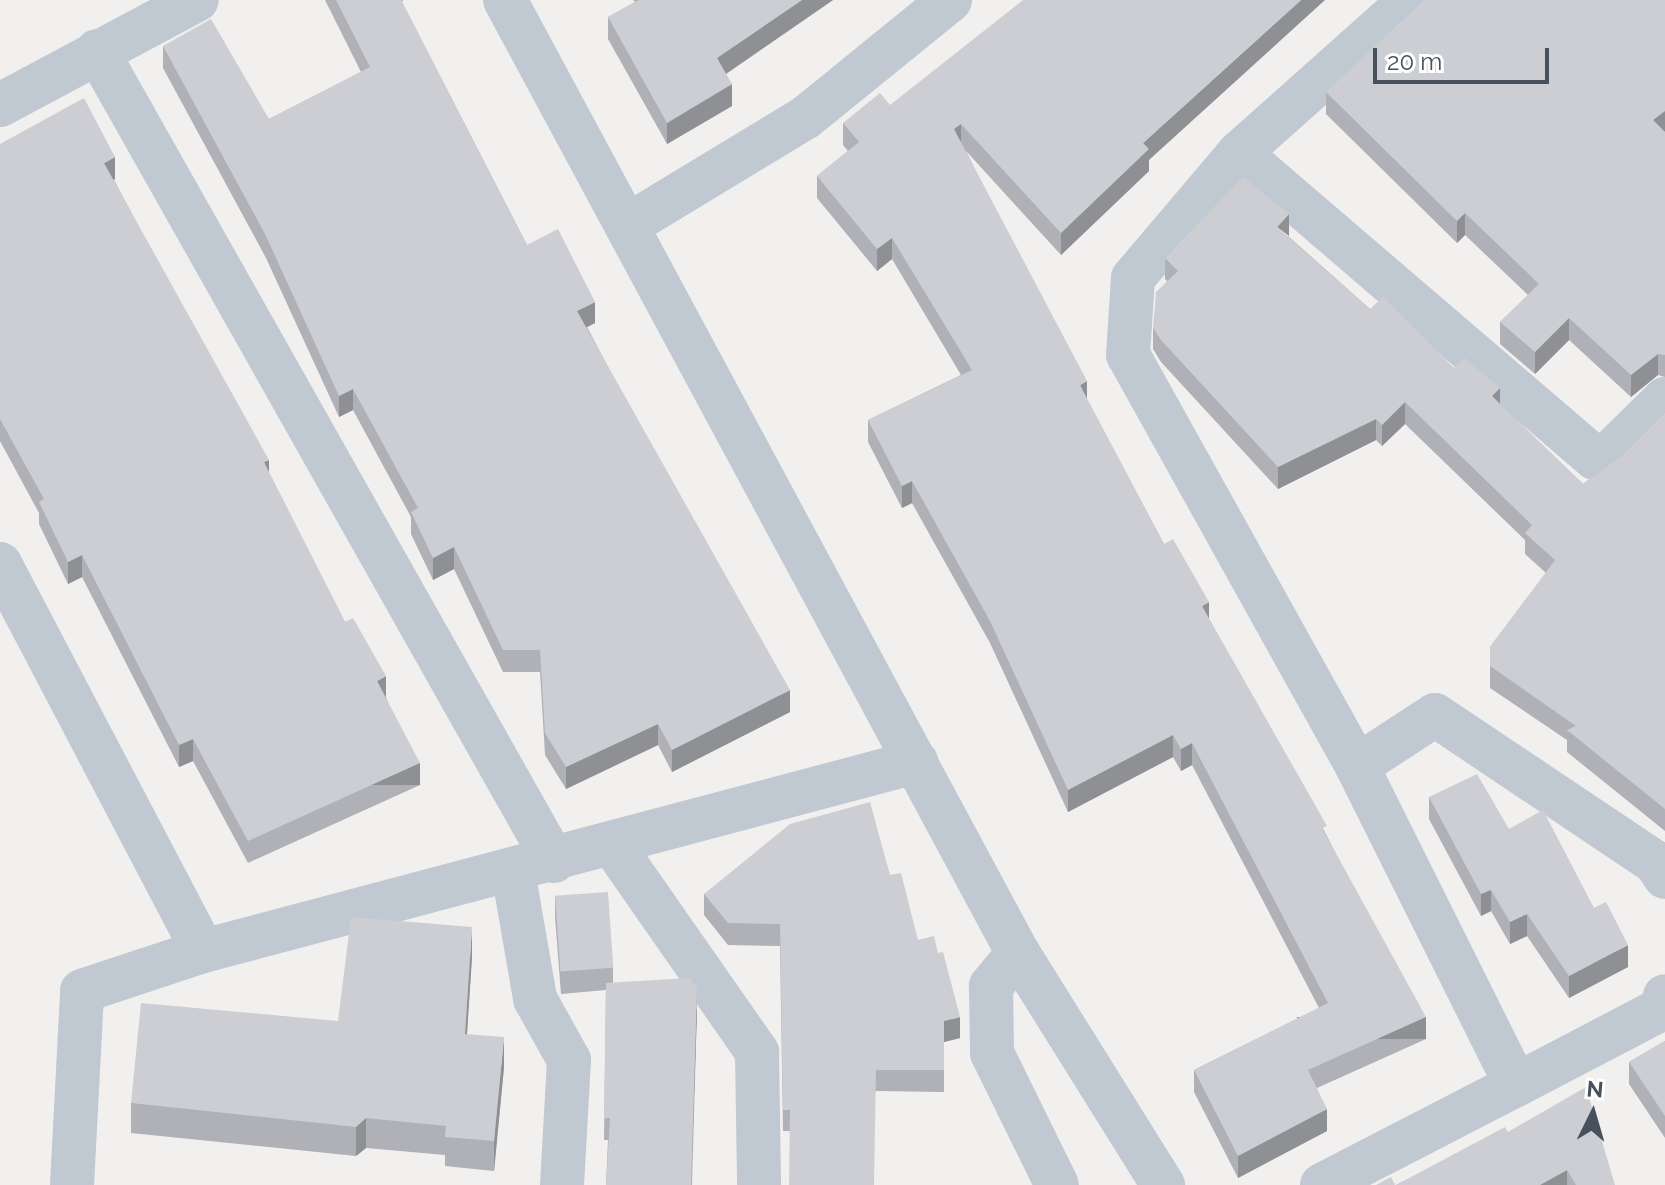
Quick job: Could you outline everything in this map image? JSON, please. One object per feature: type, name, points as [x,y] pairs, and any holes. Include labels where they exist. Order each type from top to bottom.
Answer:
[{"type":"street","points":[[0,105],[197,0]]},
{"type":"street","points":[[505,0],[1018,953],[1163,1185]]},
{"type":"street","points":[[628,225],[805,118],[950,0]]},
{"type":"street","points":[[1411,0],[1239,153],[1133,278],[1128,355],[1357,766],[1516,1085]]},
{"type":"street","points":[[97,51],[534,866],[535,999],[569,1060],[562,1185]]},
{"type":"street","points":[[1239,153],[1595,458],[1604,459],[1665,399]]},
{"type":"street","points":[[0,564],[203,951]]},
{"type":"street","points":[[1357,766],[1435,715],[1655,862],[1665,877]]},
{"type":"street","points":[[72,1185],[82,991],[203,951],[534,866],[916,762]]},
{"type":"street","points":[[612,844],[757,1052],[759,1185]]},
{"type":"street","points":[[1018,953],[991,986],[992,1053],[1057,1185]]},
{"type":"street","points":[[1322,1185],[1663,1008],[1665,996]]},
{"type":"building","points":[[336,0],[401,0],[527,245],[558,229],[595,302],[577,311],[790,690],[672,750],[658,724],[566,767],[545,733],[540,650],[503,650],[454,547],[433,558],[411,512],[418,508],[353,389],[339,396],[266,236],[163,46],[211,19],[269,119],[370,67]]},
{"type":"building","points":[[639,0],[802,0],[717,58],[732,84],[667,123],[608,17]]},
{"type":"building","points":[[1023,0],[1301,0],[1143,143],[1149,149],[1061,233],[961,124],[954,129],[1087,381],[1080,385],[1164,544],[1173,539],[1209,602],[1202,606],[1327,826],[1322,828],[1426,1017],[1308,1070],[1327,1109],[1238,1156],[1194,1070],[1328,1003],[1192,743],[1181,749],[1173,735],[1068,790],[990,621],[912,481],[902,486],[868,420],[972,370],[892,238],[877,249],[817,176],[859,142],[843,123],[880,93],[890,105]]},
{"type":"building","points":[[1424,0],[1665,0],[1665,111],[1653,120],[1665,132],[1665,355],[1658,354],[1631,375],[1569,318],[1535,352],[1500,322],[1539,284],[1465,213],[1457,221],[1326,92]]},
{"type":"building","points":[[84,98],[115,157],[104,163],[269,460],[264,462],[345,622],[353,618],[386,676],[377,681],[420,763],[248,841],[193,739],[179,745],[82,555],[68,562],[39,502],[44,499],[0,419],[0,144]]},
{"type":"building","points":[[1243,177],[1289,214],[1277,227],[1370,309],[1383,297],[1454,368],[1465,358],[1500,388],[1492,396],[1583,484],[1622,455],[1665,412],[1665,809],[1567,730],[1576,726],[1490,666],[1490,647],[1555,560],[1525,533],[1532,525],[1405,402],[1382,425],[1376,419],[1278,467],[1161,340],[1153,328],[1156,292],[1178,271],[1165,258]]},
{"type":"building","points":[[1477,774],[1509,829],[1543,810],[1594,908],[1606,902],[1628,945],[1569,976],[1527,914],[1510,922],[1491,890],[1481,894],[1429,797]]},
{"type":"building","points":[[870,802],[890,875],[901,873],[918,940],[934,936],[938,953],[943,952],[960,1017],[944,1021],[944,1070],[876,1070],[874,1185],[789,1185],[790,1110],[783,1110],[780,924],[728,923],[704,894],[790,824]]},
{"type":"building","points":[[608,892],[613,968],[560,972],[555,896]]},
{"type":"building","points":[[351,917],[472,927],[465,1034],[504,1037],[494,1141],[445,1137],[446,1126],[366,1118],[356,1127],[131,1103],[141,1003],[338,1021]]},
{"type":"building","points":[[690,978],[697,988],[691,1185],[606,1185],[610,1118],[604,1118],[606,983]]},
{"type":"building","points":[[1665,1041],[1665,1116],[1629,1062]]},
{"type":"building","points":[[1586,1087],[1615,1185],[1576,1185],[1567,1170],[1540,1185],[1396,1185],[1505,1127],[1508,1132]]},
{"type":"building","points":[[1391,1177],[1395,1185],[1376,1185]]}]
